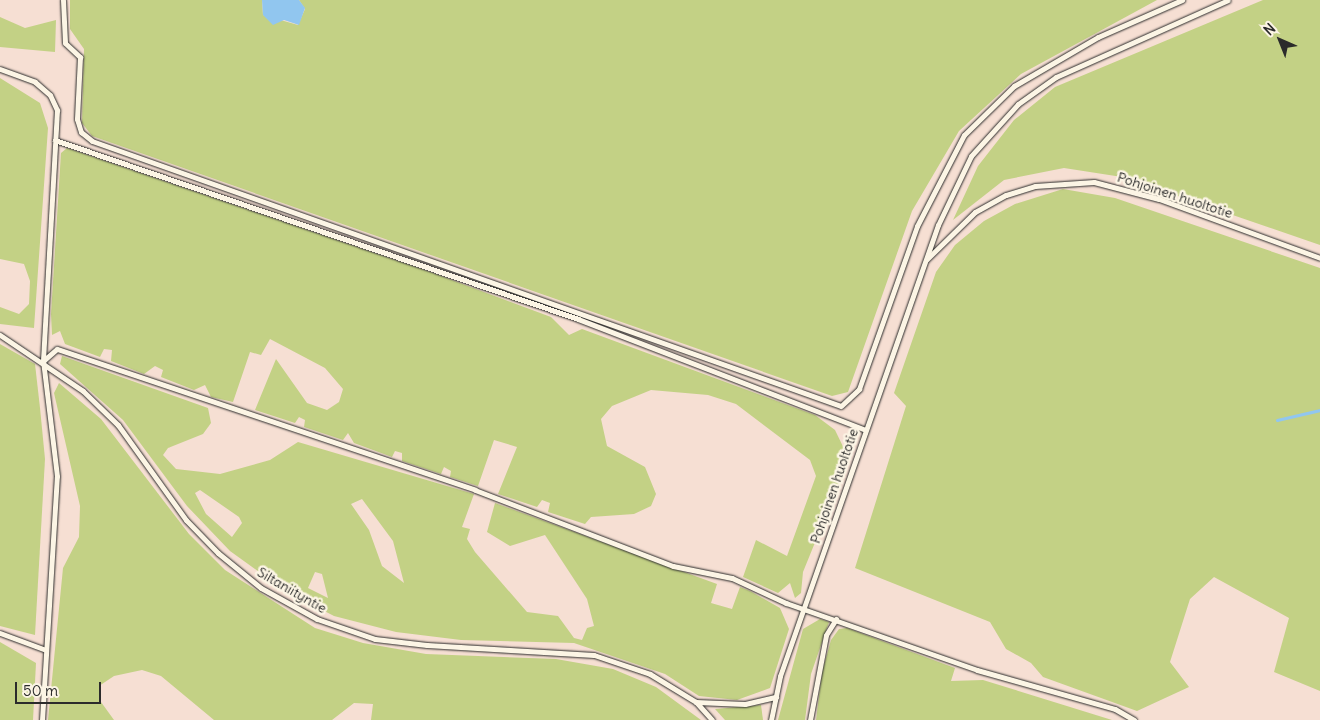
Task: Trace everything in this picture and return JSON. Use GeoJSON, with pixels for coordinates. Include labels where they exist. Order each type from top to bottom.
{"type":"FeatureCollection","features":[{"type":"Feature","properties":{"kind":"lane"},"geometry":{"type":"LineString","coordinates":[[63,0],[65,43],[80,56],[77,119],[81,132],[92,141],[842,406],[859,390],[917,226],[964,135],[1014,86],[1089,42],[1182,0]]}},
{"type":"Feature","properties":{"kind":"lane","name":"Pohjoinen huoltotie"},"geometry":{"type":"LineString","coordinates":[[771,720],[776,697],[803,608],[925,261],[961,173],[982,142],[1018,104],[1080,64],[1228,0]]}},
{"type":"Feature","properties":{"kind":"lane"},"geometry":{"type":"LineString","coordinates":[[0,68],[35,82],[50,95],[57,110],[43,361],[57,476],[42,720]]}},
{"type":"Feature","properties":{"kind":"lane"},"geometry":{"type":"LineString","coordinates":[[55,140],[578,319],[866,430]]}},
{"type":"Feature","properties":{"kind":"lane","name":"Pohjoinen huoltotie"},"geometry":{"type":"LineString","coordinates":[[925,261],[975,212],[1006,195],[1036,186],[1094,182],[1159,198],[1320,258]]}},
{"type":"Feature","properties":{"kind":"lane","name":"Siltaniityntie"},"geometry":{"type":"LineString","coordinates":[[0,335],[43,361],[83,391],[118,425],[186,520],[218,553],[261,588],[317,619],[374,638],[418,644],[594,655],[650,674],[696,702],[712,720]]}},
{"type":"Feature","properties":{"kind":"lane"},"geometry":{"type":"LineString","coordinates":[[43,361],[57,349],[475,490],[673,566],[732,578],[803,608],[977,670],[1115,709],[1134,720]]}},
{"type":"Feature","properties":{"kind":"lane"},"geometry":{"type":"LineString","coordinates":[[810,720],[826,635],[836,619]]}},
{"type":"Feature","properties":{"kind":"lane"},"geometry":{"type":"LineString","coordinates":[[0,633],[46,650]]}},
{"type":"Feature","properties":{"kind":"lane"},"geometry":{"type":"LineString","coordinates":[[696,702],[745,704],[776,697]]}},
{"type":"Feature","properties":{"kind":"green space"},"geometry":{"type":"Polygon","coordinates":[[[70,0],[262,0],[263,15],[298,25],[305,9],[299,0],[1157,0],[1021,74],[959,131],[912,211],[848,392],[832,396],[92,136],[82,123],[84,49],[70,29],[70,0]]]}},
{"type":"Feature","properties":{"kind":"green space"},"geometry":{"type":"Polygon","coordinates":[[[1263,0],[1320,0],[1320,245],[1122,177],[1064,168],[1004,180],[953,220],[978,166],[1014,120],[1055,87],[1263,0]]]}},
{"type":"Feature","properties":{"kind":"green space"},"geometry":{"type":"Polygon","coordinates":[[[0,17],[25,28],[56,20],[55,52],[0,47],[0,17]]]}},
{"type":"Feature","properties":{"kind":"green space"},"geometry":{"type":"Polygon","coordinates":[[[0,78],[40,103],[48,128],[34,328],[0,324],[0,307],[19,314],[29,304],[30,281],[24,264],[0,259],[0,78]]]}},
{"type":"Feature","properties":{"kind":"green space"},"geometry":{"type":"Polygon","coordinates":[[[67,148],[433,273],[551,317],[569,335],[582,329],[815,415],[835,430],[849,459],[803,572],[801,593],[795,598],[790,583],[778,593],[743,577],[756,540],[787,556],[816,476],[810,460],[736,404],[708,395],[651,390],[612,406],[601,419],[607,446],[645,467],[656,494],[651,506],[634,514],[591,517],[585,524],[548,512],[550,503],[542,500],[537,507],[498,494],[517,447],[494,440],[478,486],[450,477],[451,471],[444,467],[441,474],[402,461],[402,453],[395,451],[392,457],[354,443],[348,433],[343,440],[304,427],[305,420],[299,417],[295,423],[255,410],[276,359],[307,403],[327,410],[339,402],[343,389],[325,368],[270,339],[261,355],[250,352],[233,402],[211,397],[205,385],[194,390],[161,377],[163,370],[155,366],[144,374],[111,361],[112,350],[104,349],[100,357],[65,344],[60,331],[52,335],[51,314],[61,153],[67,148]]]}},
{"type":"Feature","properties":{"kind":"green space"},"geometry":{"type":"Polygon","coordinates":[[[1063,189],[1115,198],[1320,268],[1320,691],[1274,672],[1289,618],[1214,577],[1190,599],[1170,662],[1189,687],[1137,711],[1043,677],[1031,663],[1006,649],[990,622],[855,568],[906,406],[894,393],[936,272],[955,245],[984,221],[1015,204],[1063,189]]]}},
{"type":"Feature","properties":{"kind":"green space"},"geometry":{"type":"Polygon","coordinates":[[[0,344],[35,364],[45,459],[35,635],[0,626],[0,344]]]}},
{"type":"Feature","properties":{"kind":"green space"},"geometry":{"type":"Polygon","coordinates":[[[62,356],[208,408],[211,423],[203,434],[168,448],[163,455],[176,469],[220,474],[270,460],[298,442],[474,494],[462,527],[470,529],[467,539],[475,552],[527,612],[558,616],[574,638],[582,640],[587,628],[594,626],[587,599],[545,535],[510,546],[487,532],[495,503],[717,584],[711,603],[732,609],[740,587],[750,591],[780,608],[789,629],[770,688],[737,700],[699,696],[665,674],[574,643],[461,640],[396,632],[334,616],[284,590],[230,551],[187,506],[123,420],[60,364],[62,356]],[[200,490],[195,493],[206,514],[232,537],[242,523],[239,517],[200,490]],[[362,499],[351,504],[369,530],[382,566],[404,583],[393,541],[362,499]],[[315,572],[308,588],[328,598],[322,574],[315,572]]]}},
{"type":"Feature","properties":{"kind":"green space"},"geometry":{"type":"Polygon","coordinates":[[[59,383],[101,419],[189,534],[225,570],[315,628],[363,643],[426,654],[556,659],[613,669],[656,687],[701,720],[371,720],[373,704],[354,703],[332,720],[214,720],[161,676],[142,670],[114,676],[99,686],[101,702],[114,720],[48,720],[63,568],[79,537],[80,506],[54,393],[59,383]]]}},
{"type":"Feature","properties":{"kind":"green space"},"geometry":{"type":"Polygon","coordinates":[[[820,619],[829,622],[811,674],[805,720],[778,720],[803,629],[820,619]]]}},
{"type":"Feature","properties":{"kind":"green space"},"geometry":{"type":"Polygon","coordinates":[[[847,628],[955,668],[951,681],[983,680],[1112,720],[816,720],[822,672],[831,640],[839,629],[847,628]]]}},
{"type":"Feature","properties":{"kind":"green space"},"geometry":{"type":"Polygon","coordinates":[[[0,642],[36,663],[33,720],[0,720],[0,642]]]}},
{"type":"Feature","properties":{"kind":"green space"},"geometry":{"type":"Polygon","coordinates":[[[761,705],[763,720],[725,720],[715,709],[761,705]]]}},
{"type":"Feature","properties":{"kind":"water"},"geometry":{"type":"Polygon","coordinates":[[[262,0],[299,0],[305,8],[299,25],[284,20],[273,25],[263,15],[262,0]]]}},
{"type":"Feature","properties":{"kind":"waterway"},"geometry":{"type":"LineString","coordinates":[[1277,420],[1320,410]]}}]}
